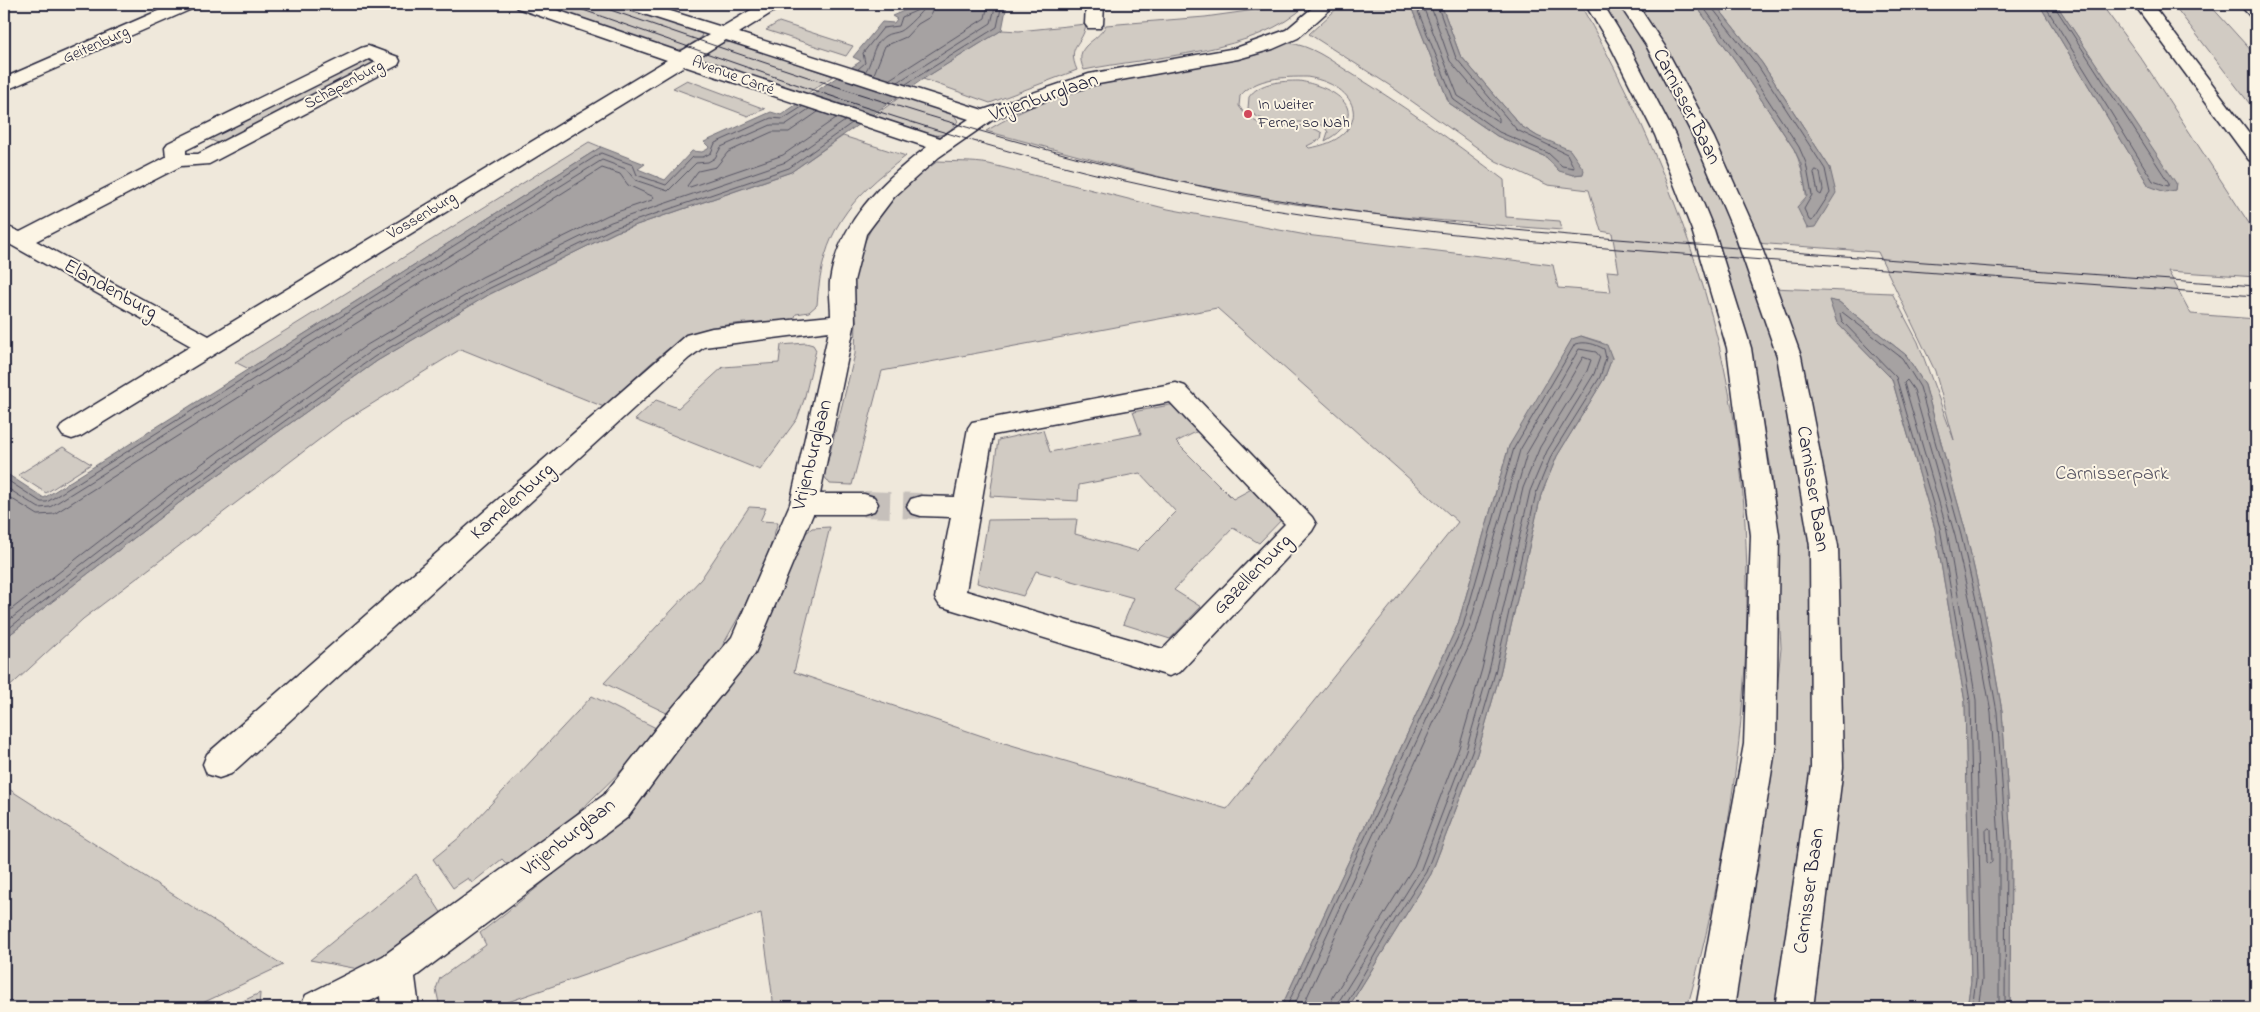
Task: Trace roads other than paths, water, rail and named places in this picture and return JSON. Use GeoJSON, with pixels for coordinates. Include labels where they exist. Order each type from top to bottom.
{"type":"FeatureCollection","features":[{"type":"Feature","properties":{"kind":"main road","name":"Geitenburg"},"geometry":{"type":"LineString","coordinates":[[4,85],[188,4]]}},
{"type":"Feature","properties":{"kind":"main road","name":"Avenue Carré"},"geometry":{"type":"LineString","coordinates":[[523,4],[794,98],[943,146]]}},
{"type":"Feature","properties":{"kind":"main road","name":"Avenue Carré"},"geometry":{"type":"LineString","coordinates":[[631,4],[984,117]]}},
{"type":"Feature","properties":{"kind":"main road","name":"Vossenburg"},"geometry":{"type":"LineString","coordinates":[[72,430],[773,4]]}},
{"type":"Feature","properties":{"kind":"main road"},"geometry":{"type":"LineString","coordinates":[[1094,24],[1095,4]]}},
{"type":"Feature","properties":{"kind":"main road","name":"Vrijenburglaan"},"geometry":{"type":"LineString","coordinates":[[319,1008],[396,969],[616,806],[675,728],[744,644],[804,504],[844,322],[842,281],[855,234],[886,192],[943,146],[984,117],[1051,91],[1089,80],[1238,53],[1266,45],[1292,34],[1327,4]]}},
{"type":"Feature","properties":{"kind":"main road","name":"Carnisser Baan"},"geometry":{"type":"LineString","coordinates":[[1594,4],[1619,45],[1665,135],[1703,230],[1739,348],[1765,535],[1760,744],[1714,1008]]}},
{"type":"Feature","properties":{"kind":"main road","name":"Carnisser Baan"},"geometry":{"type":"LineString","coordinates":[[1628,4],[1654,45],[1704,138],[1746,232],[1789,356],[1824,546],[1827,767],[1794,1008]]}},
{"type":"Feature","properties":{"kind":"main road"},"geometry":{"type":"LineString","coordinates":[[2142,4],[2256,156]]}},
{"type":"Feature","properties":{"kind":"main road"},"geometry":{"type":"LineString","coordinates":[[2248,4],[2256,12]]}},
{"type":"Feature","properties":{"kind":"main road","name":"Schapenburg"},"geometry":{"type":"LineString","coordinates":[[10,236],[177,160],[202,160],[391,61],[368,52],[176,148],[177,160]]}},
{"type":"Feature","properties":{"kind":"main road","name":"Elandenburg"},"geometry":{"type":"LineString","coordinates":[[10,236],[209,346]]}},
{"type":"Feature","properties":{"kind":"main road","name":"Kamelenburg"},"geometry":{"type":"LineString","coordinates":[[219,764],[688,347],[712,336],[844,322]]}},
{"type":"Feature","properties":{"kind":"main road","name":"Gazellenburg"},"geometry":{"type":"LineString","coordinates":[[1176,392],[1302,524],[1169,663],[950,598],[967,507],[981,428],[1176,392]]}},
{"type":"Feature","properties":{"kind":"main road"},"geometry":{"type":"LineString","coordinates":[[804,504],[864,504]]}},
{"type":"Feature","properties":{"kind":"main road"},"geometry":{"type":"LineString","coordinates":[[921,506],[967,507]]}},
{"type":"Feature","properties":{"kind":"main road"},"geometry":{"type":"LineString","coordinates":[[396,969],[400,1008]]}},
{"type":"Feature","properties":{"kind":"water"},"geometry":{"type":"Polygon","coordinates":[[[920,4],[1007,4],[1002,30],[923,79],[791,172],[616,232],[490,294],[377,361],[179,503],[4,639],[4,472],[44,498],[601,147],[645,164],[638,169],[665,180],[692,151],[702,152],[708,149],[709,147],[704,142],[771,112],[781,115],[861,61],[853,57],[882,22],[894,23],[897,19],[892,16],[920,4]]]}},
{"type":"Feature","properties":{"kind":"water"},"geometry":{"type":"Polygon","coordinates":[[[1410,4],[1441,4],[1460,55],[1521,126],[1537,136],[1570,150],[1584,170],[1583,174],[1573,175],[1559,171],[1546,157],[1497,136],[1449,103],[1410,4]]]}},
{"type":"Feature","properties":{"kind":"water"},"geometry":{"type":"Polygon","coordinates":[[[1695,4],[1715,4],[1762,63],[1830,168],[1836,193],[1815,227],[1807,228],[1797,207],[1807,196],[1801,164],[1794,149],[1695,4]]]}},
{"type":"Feature","properties":{"kind":"water"},"geometry":{"type":"Polygon","coordinates":[[[2039,4],[2056,4],[2176,183],[2175,190],[2165,192],[2149,186],[2039,4]]]}},
{"type":"Feature","properties":{"kind":"water"},"geometry":{"type":"Polygon","coordinates":[[[1829,300],[1839,302],[1906,355],[1925,385],[1966,533],[1985,616],[2002,711],[2011,840],[2010,1008],[1967,1008],[1971,981],[1965,702],[1935,529],[1892,379],[1837,323],[1829,300]]]}},
{"type":"Feature","properties":{"kind":"water"},"geometry":{"type":"Polygon","coordinates":[[[1581,336],[1607,345],[1612,358],[1604,379],[1557,456],[1541,495],[1500,674],[1477,754],[1431,874],[1348,1008],[1281,1008],[1458,624],[1509,446],[1572,339],[1581,336]]]}},
{"type":"Feature","properties":{"kind":"tunnel"},"geometry":{"type":"LineString","coordinates":[[864,504],[921,506]]}},
{"type":"Feature","properties":{"kind":"tram line"},"geometry":{"type":"LineString","coordinates":[[566,4],[861,106],[1010,152],[1161,189],[1232,203],[1376,225],[1520,241],[2256,296]]}},
{"type":"Feature","properties":{"kind":"tram line"},"geometry":{"type":"LineString","coordinates":[[593,4],[817,80],[967,127],[1119,168],[1263,198],[1398,217],[1534,232],[2256,286]]}},
{"type":"Feature","properties":{"kind":"place","name":"In Weiter Ferne, so Nah"},"geometry":{"type":"Point","coordinates":[1248,114]}},
{"type":"Feature","properties":{"kind":"park label","name":"Carnisserpark"},"geometry":{"type":"Point","coordinates":[2112,474]}}]}
